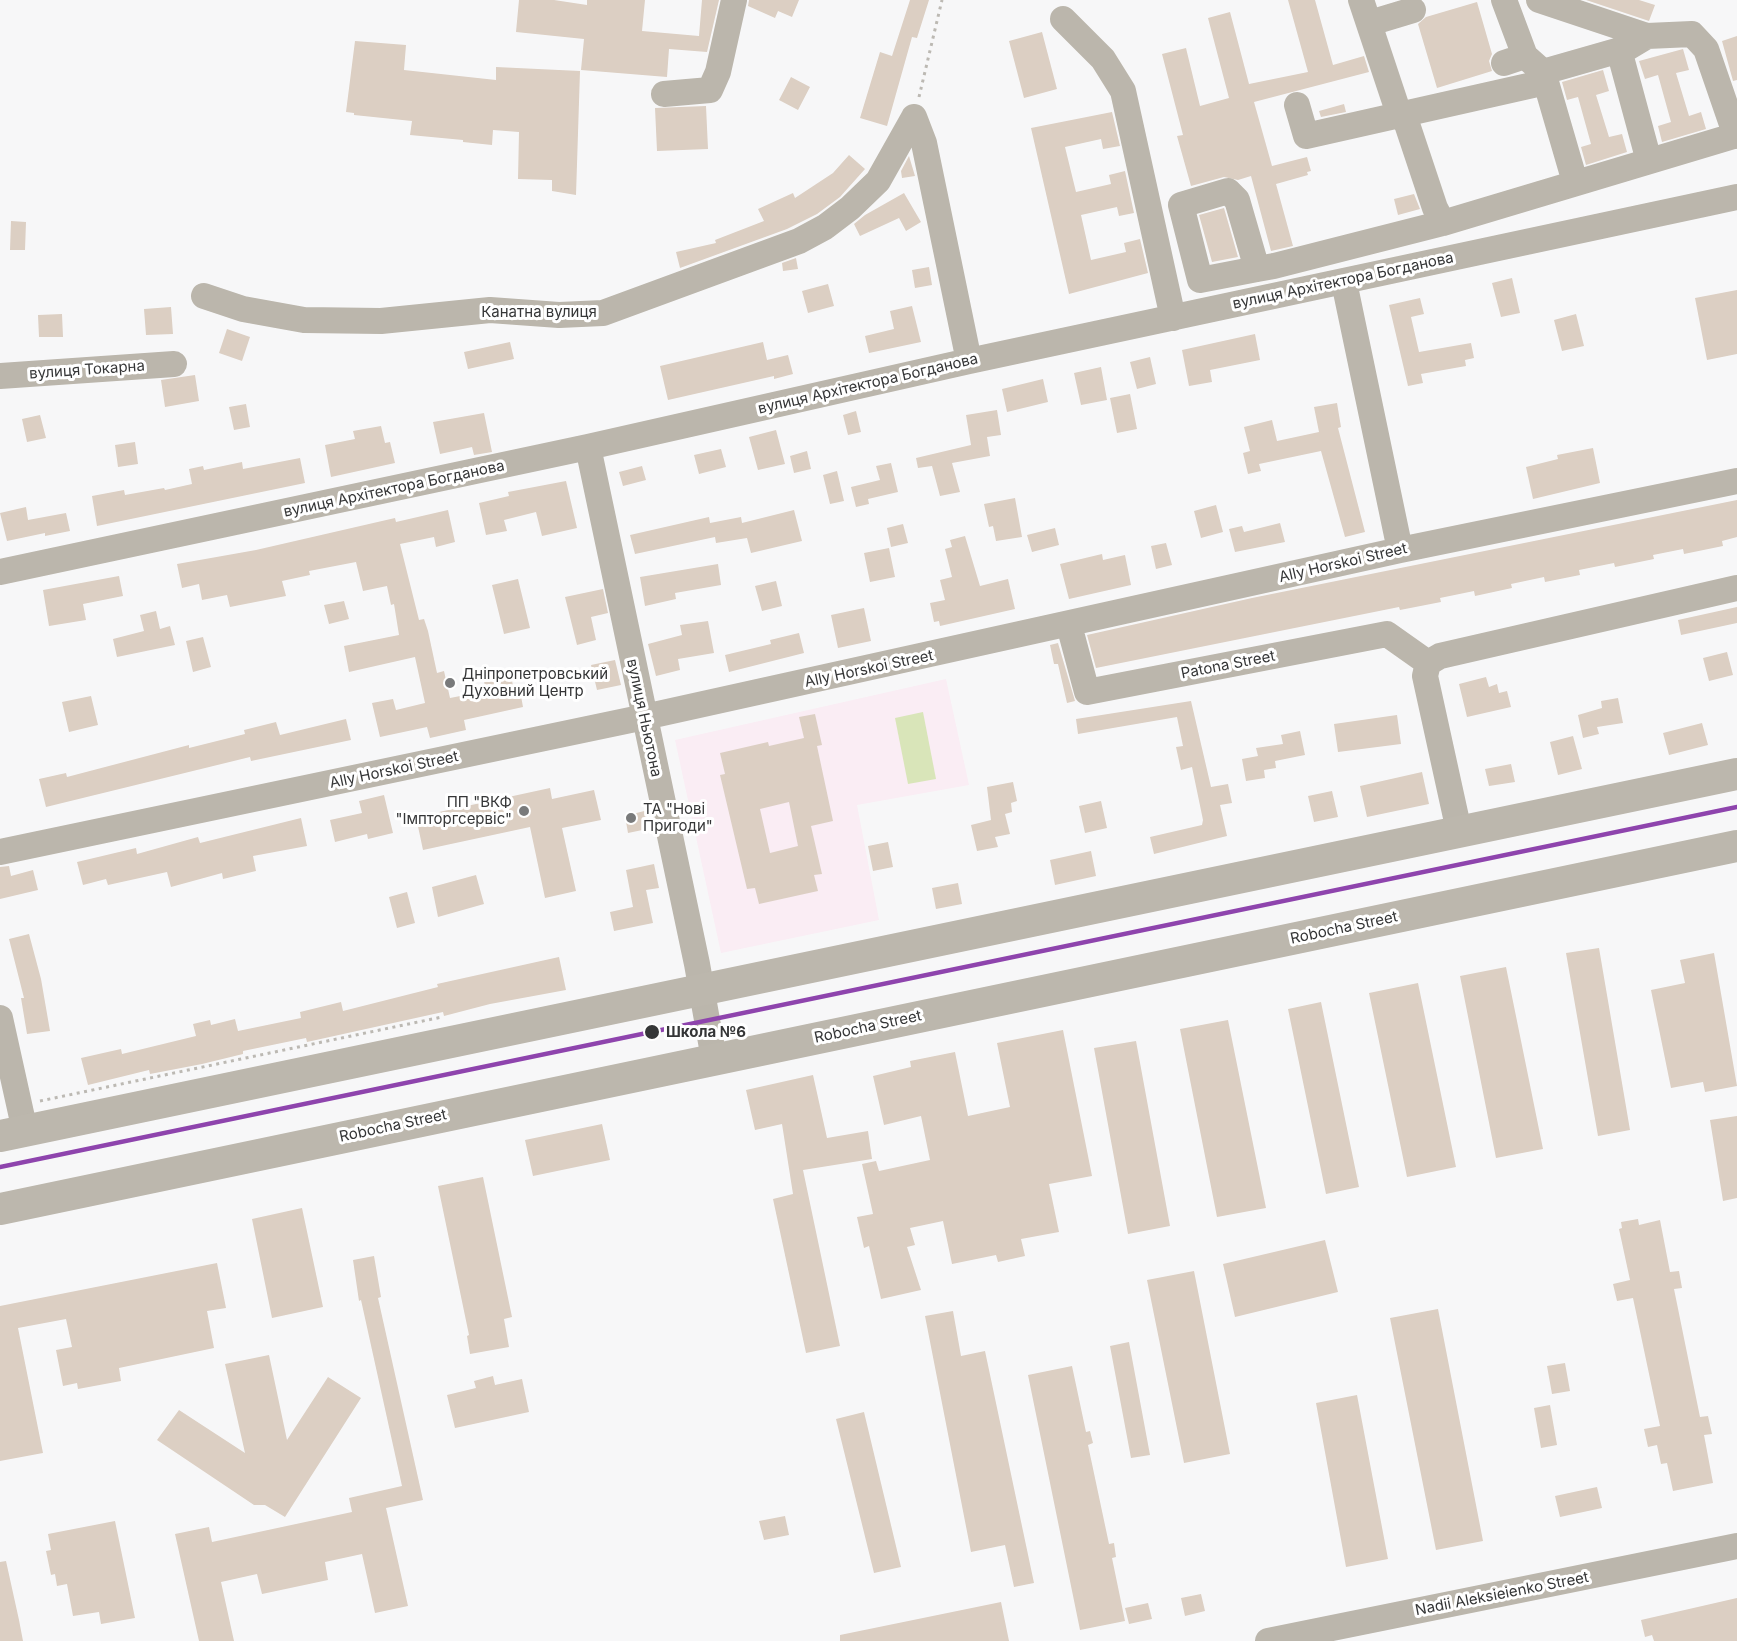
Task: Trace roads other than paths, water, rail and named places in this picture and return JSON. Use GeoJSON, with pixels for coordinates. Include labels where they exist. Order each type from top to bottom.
{"type":"FeatureCollection","features":[{"type":"Feature","properties":{"kind":"main road"},"geometry":{"type":"LineString","coordinates":[[12,1134],[1737,774]]}},
{"type":"Feature","properties":{"kind":"main road","name":"Robocha Street"},"geometry":{"type":"LineString","coordinates":[[0,1209],[1737,846]]}},
{"type":"Feature","properties":{"kind":"street"},"geometry":{"type":"LineString","coordinates":[[664,94],[710,90],[718,72],[734,0]]}},
{"type":"Feature","properties":{"kind":"street"},"geometry":{"type":"LineString","coordinates":[[1503,0],[1575,182]]}},
{"type":"Feature","properties":{"kind":"street"},"geometry":{"type":"LineString","coordinates":[[1257,269],[1443,223],[1736,136],[1706,49],[1692,34],[1647,36],[1539,0]]}},
{"type":"Feature","properties":{"kind":"street"},"geometry":{"type":"LineString","coordinates":[[1413,10],[1366,12],[1399,114],[1407,124],[1435,208],[1443,223]]}},
{"type":"Feature","properties":{"kind":"street"},"geometry":{"type":"LineString","coordinates":[[1063,19],[1103,59],[1123,91],[1173,318]]}},
{"type":"Feature","properties":{"kind":"street"},"geometry":{"type":"LineString","coordinates":[[1297,105],[1306,136],[1399,114],[1529,68],[1619,50],[1647,36]]}},
{"type":"Feature","properties":{"kind":"street"},"geometry":{"type":"LineString","coordinates":[[1619,50],[1649,160]]}},
{"type":"Feature","properties":{"kind":"street","name":"Канатна вулиця"},"geometry":{"type":"LineString","coordinates":[[204,296],[243,309],[304,321],[381,321],[490,310],[559,315],[603,313],[799,241],[825,226],[850,208],[878,182],[914,117],[924,144],[969,361]]}},
{"type":"Feature","properties":{"kind":"street","name":"вулиця Архітектора Богданова"},"geometry":{"type":"LineString","coordinates":[[0,572],[588,447],[969,361],[1737,196]]}},
{"type":"Feature","properties":{"kind":"street"},"geometry":{"type":"LineString","coordinates":[[1344,282],[1400,550]]}},
{"type":"Feature","properties":{"kind":"street","name":"вулиця Токарна"},"geometry":{"type":"LineString","coordinates":[[0,376],[174,364]]}},
{"type":"Feature","properties":{"kind":"street","name":"вулиця Ньютона"},"geometry":{"type":"LineString","coordinates":[[588,447],[702,990],[714,1059]]}},
{"type":"Feature","properties":{"kind":"street","name":"Ally Horskoi Street"},"geometry":{"type":"LineString","coordinates":[[0,852],[644,717],[1069,625],[1400,550],[1737,481]]}},
{"type":"Feature","properties":{"kind":"street"},"geometry":{"type":"LineString","coordinates":[[1459,831],[1425,676],[1428,663],[1440,656],[1737,588]]}},
{"type":"Feature","properties":{"kind":"street","name":"Patona Street"},"geometry":{"type":"LineString","coordinates":[[1069,625],[1087,692],[1387,634],[1428,663]]}},
{"type":"Feature","properties":{"kind":"street"},"geometry":{"type":"LineString","coordinates":[[0,1018],[12,1134]]}},
{"type":"Feature","properties":{"kind":"street","name":"Nadii Aleksieienko Street"},"geometry":{"type":"LineString","coordinates":[[1268,1641],[1737,1546]]}},
{"type":"Feature","properties":{"kind":"place","name":"Дніпропетровський Духовний Центр"},"geometry":{"type":"Point","coordinates":[450,683]}},
{"type":"Feature","properties":{"kind":"place","name":"ПП \"ВКФ \"Імпторгсервіс\""},"geometry":{"type":"Point","coordinates":[524,811]}},
{"type":"Feature","properties":{"kind":"place","name":"ТА \"Нові Пригоди\""},"geometry":{"type":"Point","coordinates":[631,818]}},
{"type":"Feature","properties":{"kind":"place","name":"Школа №6"},"geometry":{"type":"Point","coordinates":[652,1032]}}]}
